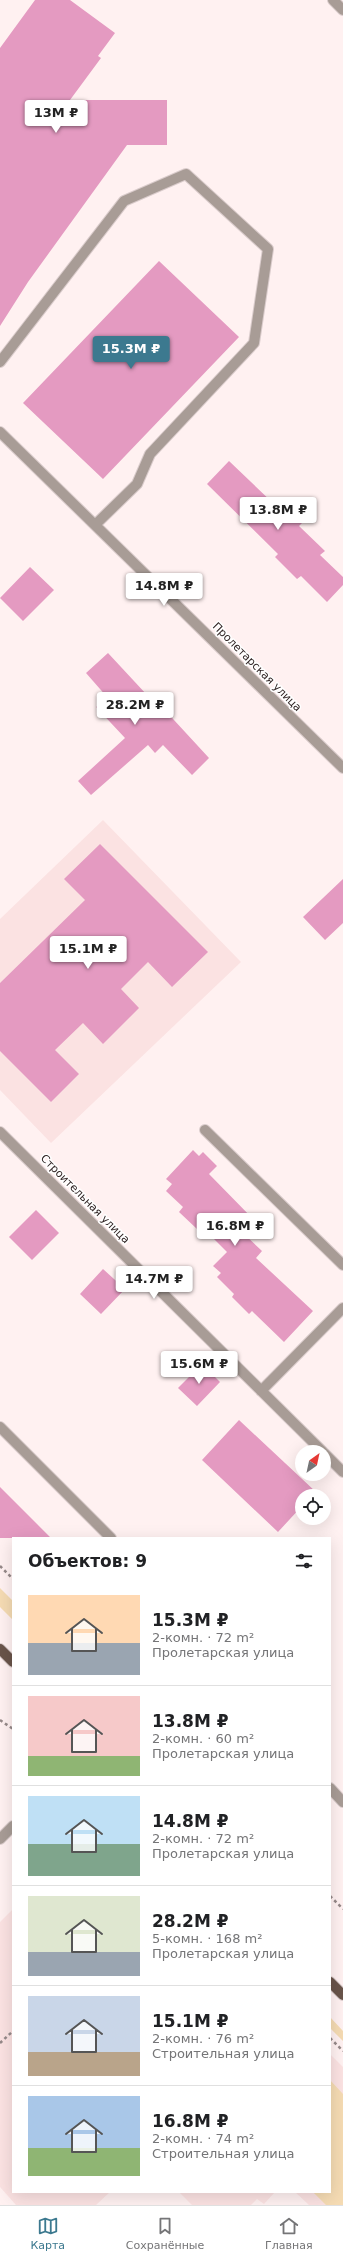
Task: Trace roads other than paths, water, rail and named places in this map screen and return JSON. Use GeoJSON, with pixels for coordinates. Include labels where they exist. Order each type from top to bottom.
{"type":"FeatureCollection","features":[{"type":"Feature","properties":{"kind":"main road"},"geometry":{"type":"LineString","coordinates":[[0,1649],[12,1661]]}},
{"type":"Feature","properties":{"kind":"main road"},"geometry":{"type":"LineString","coordinates":[[331,1983],[343,1995]]}},
{"type":"Feature","properties":{"kind":"street"},"geometry":{"type":"LineString","coordinates":[[333,0],[343,10]]}},
{"type":"Feature","properties":{"kind":"street"},"geometry":{"type":"LineString","coordinates":[[0,362],[124,202],[186,174],[268,250],[254,343],[150,454],[137,484],[96,524]]}},
{"type":"Feature","properties":{"kind":"street","name":"Пролетарская улица"},"geometry":{"type":"LineString","coordinates":[[0,432],[96,524],[343,768]]}},
{"type":"Feature","properties":{"kind":"street"},"geometry":{"type":"LineString","coordinates":[[205,1130],[343,1265]]}},
{"type":"Feature","properties":{"kind":"street","name":"Строительная улица"},"geometry":{"type":"LineString","coordinates":[[0,1132],[317,1445]]}},
{"type":"Feature","properties":{"kind":"street"},"geometry":{"type":"LineString","coordinates":[[261,1391],[343,1308]]}},
{"type":"Feature","properties":{"kind":"street"},"geometry":{"type":"LineString","coordinates":[[0,1427],[110,1537]]}},
{"type":"Feature","properties":{"kind":"street","name":"Строительная улица"},"geometry":{"type":"LineString","coordinates":[[331,1459],[343,1472]]}},
{"type":"Feature","properties":{"kind":"street"},"geometry":{"type":"LineString","coordinates":[[331,1789],[343,1802]]}},
{"type":"Feature","properties":{"kind":"street"},"geometry":{"type":"LineString","coordinates":[[0,1839],[12,1827]]}}]}
